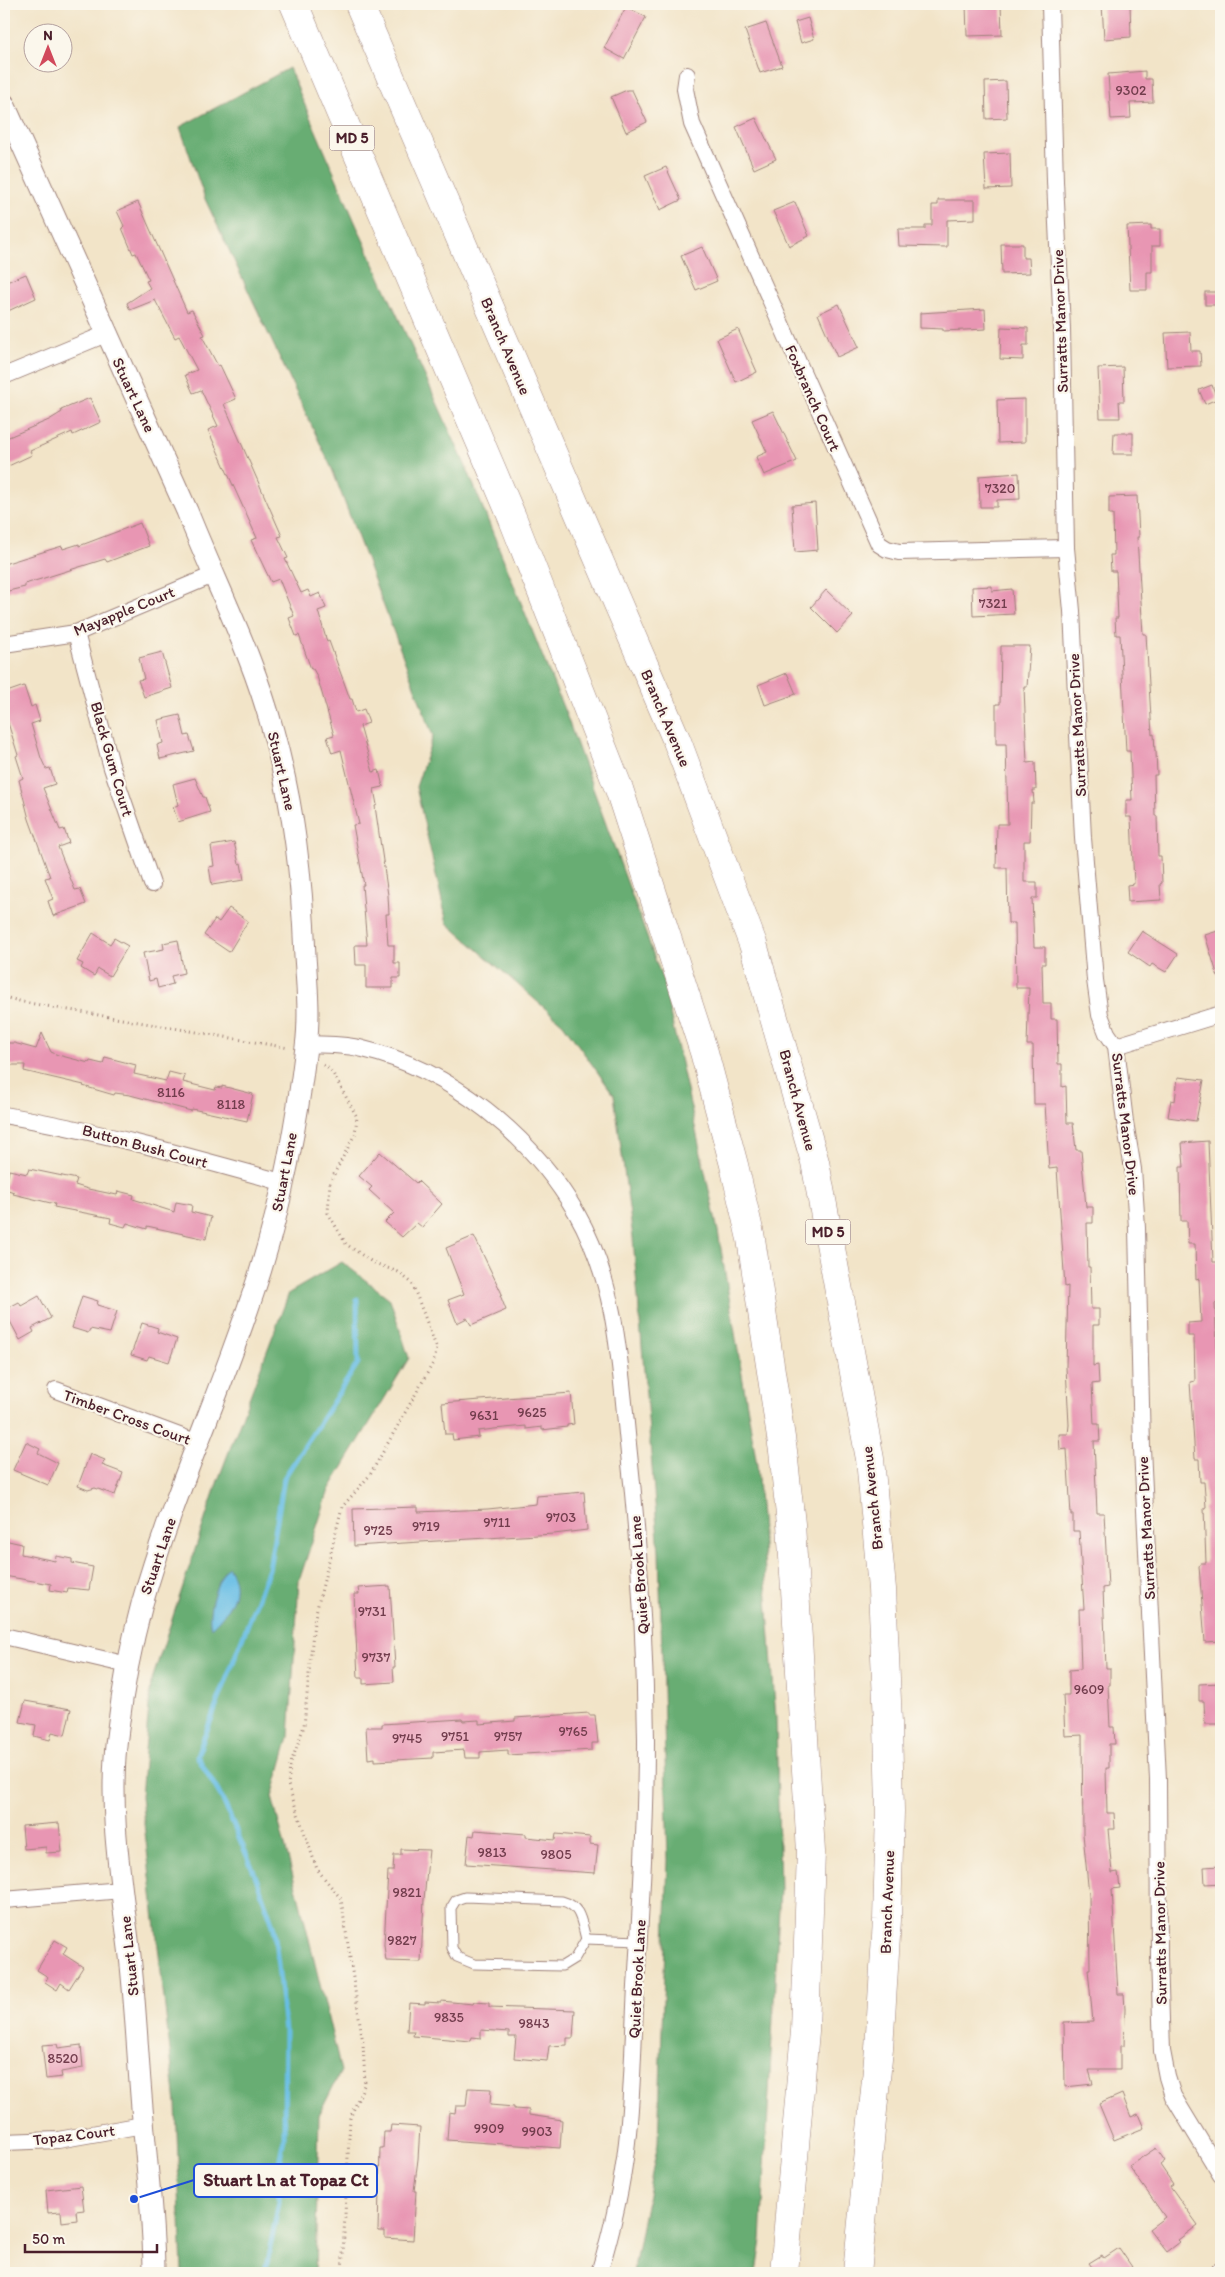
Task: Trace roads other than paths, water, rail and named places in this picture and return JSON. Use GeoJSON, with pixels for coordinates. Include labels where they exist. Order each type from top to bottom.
{"type":"FeatureCollection","features":[{"type":"Feature","properties":{"kind":"highway","name":"MD 5"},"geometry":{"type":"LineString","coordinates":[[294,4],[508,508],[619,789],[704,1052],[734,1165],[751,1239],[783,1451],[791,1524],[811,1852],[805,2031],[784,2273]]}},
{"type":"Feature","properties":{"kind":"highway","name":"Branch Avenue"},"geometry":{"type":"LineString","coordinates":[[358,4],[677,741],[753,944],[814,1162],[870,1459],[882,1589],[888,1723],[890,1811],[887,1920],[879,2049],[857,2273]]}},
{"type":"Feature","properties":{"kind":"street","name":"Surratts Manor Drive"},"geometry":{"type":"LineString","coordinates":[[1050,4],[1055,181],[1062,328],[1066,548],[1072,612],[1083,838],[1095,980],[1100,1015],[1107,1033],[1116,1046],[1133,1169],[1138,1228],[1142,1439],[1158,1779],[1162,2051],[1167,2077],[1174,2096],[1221,2175]]}},
{"type":"Feature","properties":{"kind":"street","name":"Foxbranch Court"},"geometry":{"type":"LineString","coordinates":[[687,75],[685,89],[692,124],[879,544],[886,549],[899,552],[1066,548]]}},
{"type":"Feature","properties":{"kind":"street","name":"Stuart Lane"},"geometry":{"type":"LineString","coordinates":[[4,104],[187,511],[238,631],[273,729],[297,838],[302,891],[306,1049],[284,1183],[260,1272],[142,1603],[128,1665],[117,1735],[114,1782],[143,2125],[152,2204],[154,2273]]}},
{"type":"Feature","properties":{"kind":"street"},"geometry":{"type":"LineString","coordinates":[[4,376],[106,334]]}},
{"type":"Feature","properties":{"kind":"street","name":"Mayapple Court"},"geometry":{"type":"LineString","coordinates":[[4,644],[76,633],[213,576]]}},
{"type":"Feature","properties":{"kind":"street","name":"Black Gum Court"},"geometry":{"type":"LineString","coordinates":[[76,633],[112,768],[152,884]]}},
{"type":"Feature","properties":{"kind":"street"},"geometry":{"type":"LineString","coordinates":[[1116,1046],[1221,1014]]}},
{"type":"Feature","properties":{"kind":"street","name":"Quiet Brook Lane"},"geometry":{"type":"LineString","coordinates":[[306,1049],[360,1048],[400,1060],[431,1075],[486,1108],[518,1138],[549,1173],[576,1212],[595,1252],[610,1296],[633,1490],[643,1617],[646,1740],[639,1941],[627,2142],[612,2232],[598,2273]]}},
{"type":"Feature","properties":{"kind":"street","name":"Button Bush Court"},"geometry":{"type":"LineString","coordinates":[[4,1115],[69,1126],[284,1183]]}},
{"type":"Feature","properties":{"kind":"street","name":"Timber Cross Court"},"geometry":{"type":"LineString","coordinates":[[56,1390],[198,1443]]}},
{"type":"Feature","properties":{"kind":"street"},"geometry":{"type":"LineString","coordinates":[[4,1636],[128,1665]]}},
{"type":"Feature","properties":{"kind":"street"},"geometry":{"type":"LineString","coordinates":[[4,1900],[122,1890]]}},
{"type":"Feature","properties":{"kind":"street","name":"Topaz Court"},"geometry":{"type":"LineString","coordinates":[[4,2142],[58,2140],[143,2125]]}},
{"type":"Feature","properties":{"kind":"street"},"geometry":{"type":"LineString","coordinates":[[1217,2273],[1221,2270]]}},
{"type":"Feature","properties":{"kind":"lane"},"geometry":{"type":"LineString","coordinates":[[465,1897],[562,1901],[572,1904],[577,1911],[586,1939],[575,1958],[562,1966],[474,1964],[457,1957],[452,1948],[451,1908],[456,1900],[465,1897]]}},
{"type":"Feature","properties":{"kind":"lane"},"geometry":{"type":"LineString","coordinates":[[586,1939],[639,1941]]}},
{"type":"Feature","properties":{"kind":"water"},"geometry":{"type":"Polygon","coordinates":[[[228,1567],[235,1584],[233,1600],[224,1615],[211,1628],[210,1613],[216,1587],[228,1567]]]}},
{"type":"Feature","properties":{"kind":"waterway"},"geometry":{"type":"LineString","coordinates":[[265,2273],[279,2202],[279,2163],[284,2138],[285,2031],[274,1928],[254,1872],[222,1798],[197,1756],[269,1569],[284,1478],[358,1363],[357,1299]]}},
{"type":"Feature","properties":{"kind":"place","name":"Stuart Ln at Topaz Ct"},"geometry":{"type":"Point","coordinates":[134,2199]}}]}
